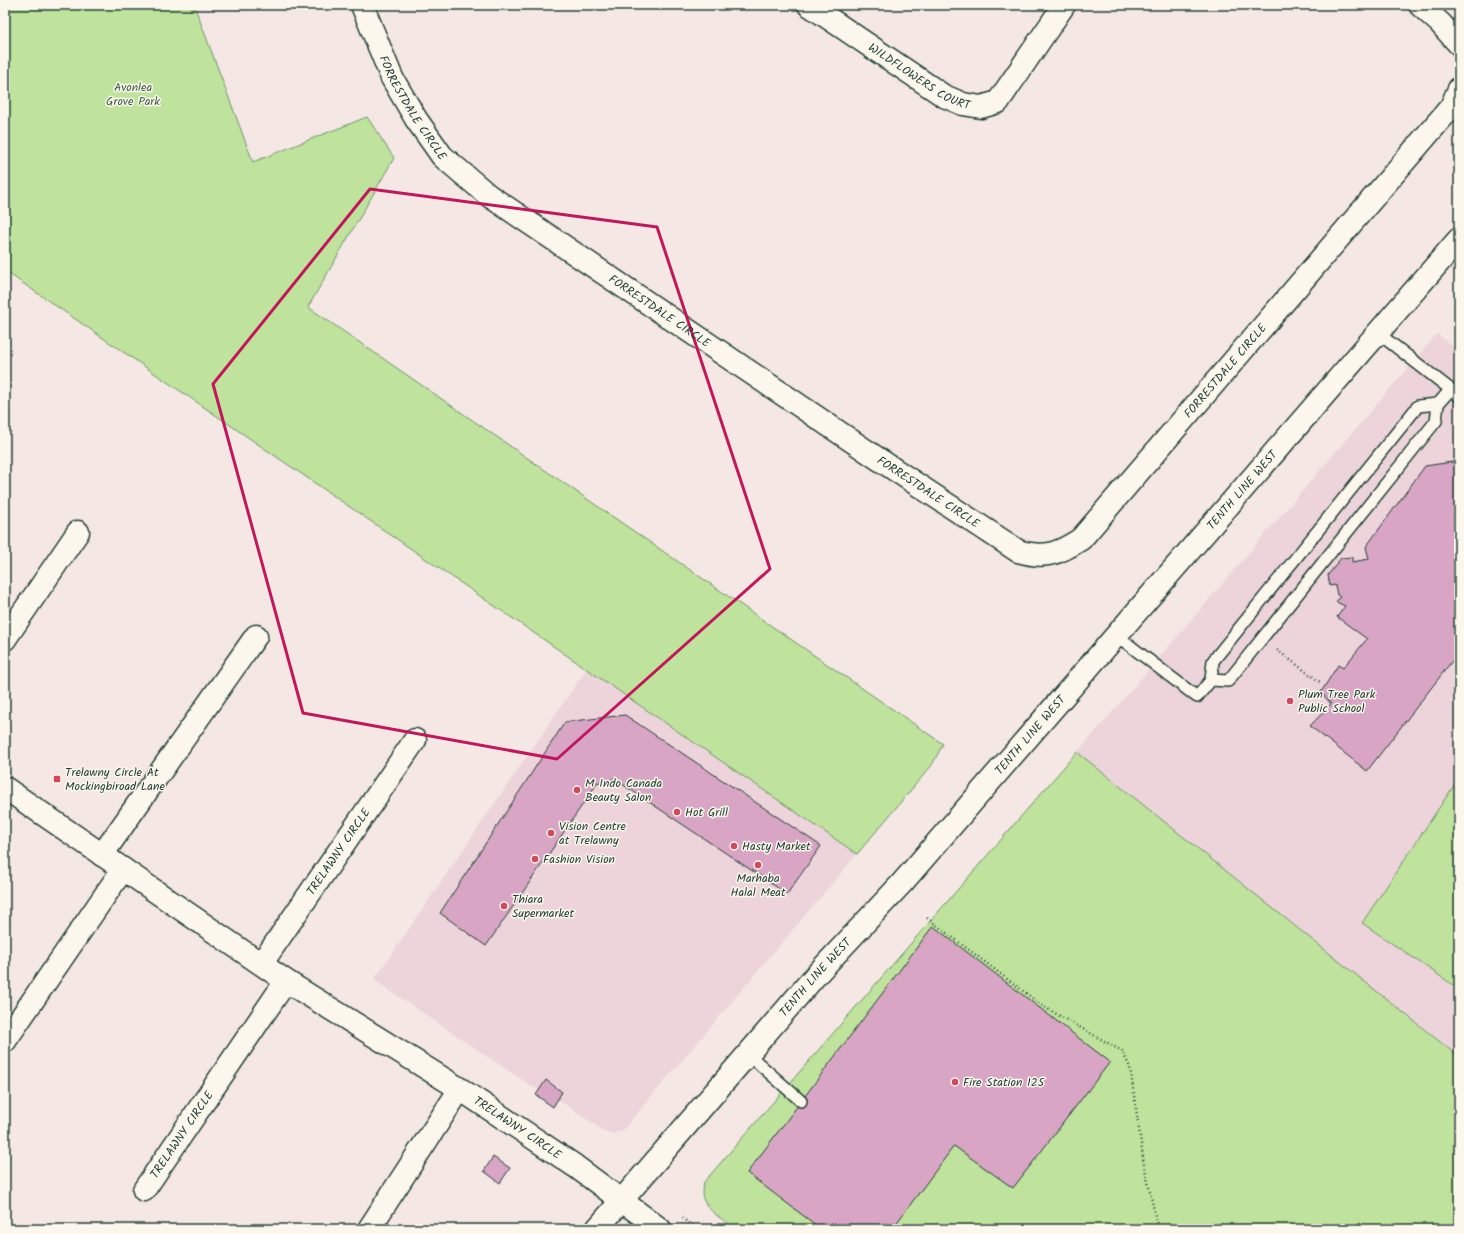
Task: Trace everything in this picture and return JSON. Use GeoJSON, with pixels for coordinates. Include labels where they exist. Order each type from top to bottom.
{"type":"FeatureCollection","features":[{"type":"Feature","properties":{"kind":"street","name":"FORRESTDALE CIRCLE"},"geometry":{"type":"LineString","coordinates":[[362,5],[392,78],[416,120],[442,156],[488,195],[883,463],[1018,551],[1033,555],[1048,555],[1064,550],[1081,539],[1451,106],[1459,89]]}},
{"type":"Feature","properties":{"kind":"street","name":"WILDFLOWERS COURT"},"geometry":{"type":"LineString","coordinates":[[809,5],[944,96],[963,104],[981,107],[998,102],[1064,5]]}},
{"type":"Feature","properties":{"kind":"street"},"geometry":{"type":"LineString","coordinates":[[1420,5],[1440,22],[1459,42],[1459,44]]}},
{"type":"Feature","properties":{"kind":"street","name":"TENTH LINE WEST"},"geometry":{"type":"LineString","coordinates":[[597,1229],[816,975],[902,883],[1459,239]]}},
{"type":"Feature","properties":{"kind":"street"},"geometry":{"type":"LineString","coordinates":[[5,639],[78,532]]}},
{"type":"Feature","properties":{"kind":"street"},"geometry":{"type":"LineString","coordinates":[[102,855],[256,636]]}},
{"type":"Feature","properties":{"kind":"street","name":"TRELAWNY CIRCLE"},"geometry":{"type":"LineString","coordinates":[[262,963],[415,740]]}},
{"type":"Feature","properties":{"kind":"street","name":"TRELAWNY CIRCLE"},"geometry":{"type":"LineString","coordinates":[[5,788],[286,980],[460,1089],[575,1166],[660,1229]]}},
{"type":"Feature","properties":{"kind":"street"},"geometry":{"type":"LineString","coordinates":[[5,1041],[122,869]]}},
{"type":"Feature","properties":{"kind":"street","name":"TRELAWNY CIRCLE"},"geometry":{"type":"LineString","coordinates":[[144,1190],[286,980]]}},
{"type":"Feature","properties":{"kind":"street","name":"TRELAWNY CIRCLE"},"geometry":{"type":"LineString","coordinates":[[369,1229],[460,1089]]}},
{"type":"Feature","properties":{"kind":"lane"},"geometry":{"type":"LineString","coordinates":[[1116,635],[1197,697],[1211,680],[1213,661],[1418,406],[1438,404],[1455,393],[1378,333]]}},
{"type":"Feature","properties":{"kind":"lane"},"geometry":{"type":"LineString","coordinates":[[1211,680],[1228,681],[1436,420],[1438,404]]}},
{"type":"Feature","properties":{"kind":"lane"},"geometry":{"type":"LineString","coordinates":[[748,1054],[801,1102]]}},
{"type":"Feature","properties":{"kind":"path"},"geometry":{"type":"LineString","coordinates":[[1262,639],[1320,682]]}},
{"type":"Feature","properties":{"kind":"path"},"geometry":{"type":"LineString","coordinates":[[927,918],[1044,1007],[1122,1052],[1130,1067],[1144,1164],[1158,1229]]}},
{"type":"Feature","properties":{"kind":"highlighted area"},"geometry":{"type":"Polygon","coordinates":[[[370,189],[657,227],[770,569],[557,759],[303,713],[213,384],[370,189]]]}},
{"type":"Feature","properties":{"kind":"shaded area","name":"Plum Tree Park Public School"},"geometry":{"type":"Polygon","coordinates":[[[1437,334],[1459,351],[1459,1057],[1077,753],[1437,334]]]}},
{"type":"Feature","properties":{"kind":"shaded area"},"geometry":{"type":"Polygon","coordinates":[[[588,667],[857,854],[623,1130],[613,1134],[604,1131],[562,1102],[533,1087],[374,980],[588,667]]]}},
{"type":"Feature","properties":{"kind":"green space","name":"Avonlea Grove Park"},"geometry":{"type":"Polygon","coordinates":[[[5,5],[194,5],[253,162],[367,117],[394,158],[308,307],[943,744],[932,765],[857,854],[5,271],[5,5]]]}},
{"type":"Feature","properties":{"kind":"green space"},"geometry":{"type":"Polygon","coordinates":[[[1077,752],[1459,1057],[1459,1229],[736,1229],[714,1214],[703,1198],[702,1191],[704,1182],[1077,752]]]}},
{"type":"Feature","properties":{"kind":"green space"},"geometry":{"type":"Polygon","coordinates":[[[1455,784],[1459,786],[1459,989],[1362,923],[1455,784]]]}},
{"type":"Feature","properties":{"kind":"building"},"geometry":{"type":"Polygon","coordinates":[[[1459,461],[1459,652],[1367,771],[1310,726],[1331,704],[1321,692],[1338,665],[1343,668],[1367,639],[1337,617],[1345,606],[1336,602],[1340,597],[1337,595],[1335,585],[1330,586],[1328,575],[1341,558],[1352,557],[1352,562],[1369,559],[1366,547],[1425,466],[1459,461]]]}},
{"type":"Feature","properties":{"kind":"building"},"geometry":{"type":"Polygon","coordinates":[[[625,715],[821,846],[787,894],[613,778],[607,784],[598,782],[486,946],[440,913],[565,722],[625,715]]]}},
{"type":"Feature","properties":{"kind":"building","name":"Fire Station 125"},"geometry":{"type":"Polygon","coordinates":[[[933,926],[1110,1062],[1013,1188],[954,1146],[892,1229],[821,1229],[747,1173],[933,926]]]}},
{"type":"Feature","properties":{"kind":"building"},"geometry":{"type":"Polygon","coordinates":[[[546,1080],[562,1092],[553,1107],[536,1095],[546,1080]]]}},
{"type":"Feature","properties":{"kind":"building"},"geometry":{"type":"Polygon","coordinates":[[[493,1157],[510,1168],[500,1183],[484,1171],[493,1157]]]}},
{"type":"Feature","properties":{"kind":"place","name":"Plum Tree Park Public School"},"geometry":{"type":"Point","coordinates":[1290,701]}},
{"type":"Feature","properties":{"kind":"place","name":"Trelawny Circle At Mockingbiroad Lane"},"geometry":{"type":"Point","coordinates":[57,779]}},
{"type":"Feature","properties":{"kind":"place","name":"M Indo Canada Beauty Salon"},"geometry":{"type":"Point","coordinates":[577,790]}},
{"type":"Feature","properties":{"kind":"place","name":"Hot Grill"},"geometry":{"type":"Point","coordinates":[677,812]}},
{"type":"Feature","properties":{"kind":"place","name":"Vision Centre at Trelawny"},"geometry":{"type":"Point","coordinates":[551,833]}},
{"type":"Feature","properties":{"kind":"place","name":"Hasty Market"},"geometry":{"type":"Point","coordinates":[734,846]}},
{"type":"Feature","properties":{"kind":"place","name":"Fashion Vision"},"geometry":{"type":"Point","coordinates":[535,859]}},
{"type":"Feature","properties":{"kind":"place","name":"Marhaba Halal Meat"},"geometry":{"type":"Point","coordinates":[758,865]}},
{"type":"Feature","properties":{"kind":"place","name":"Thiara Supermarket"},"geometry":{"type":"Point","coordinates":[504,906]}},
{"type":"Feature","properties":{"kind":"place","name":"Fire Station 125"},"geometry":{"type":"Point","coordinates":[955,1082]}}]}
